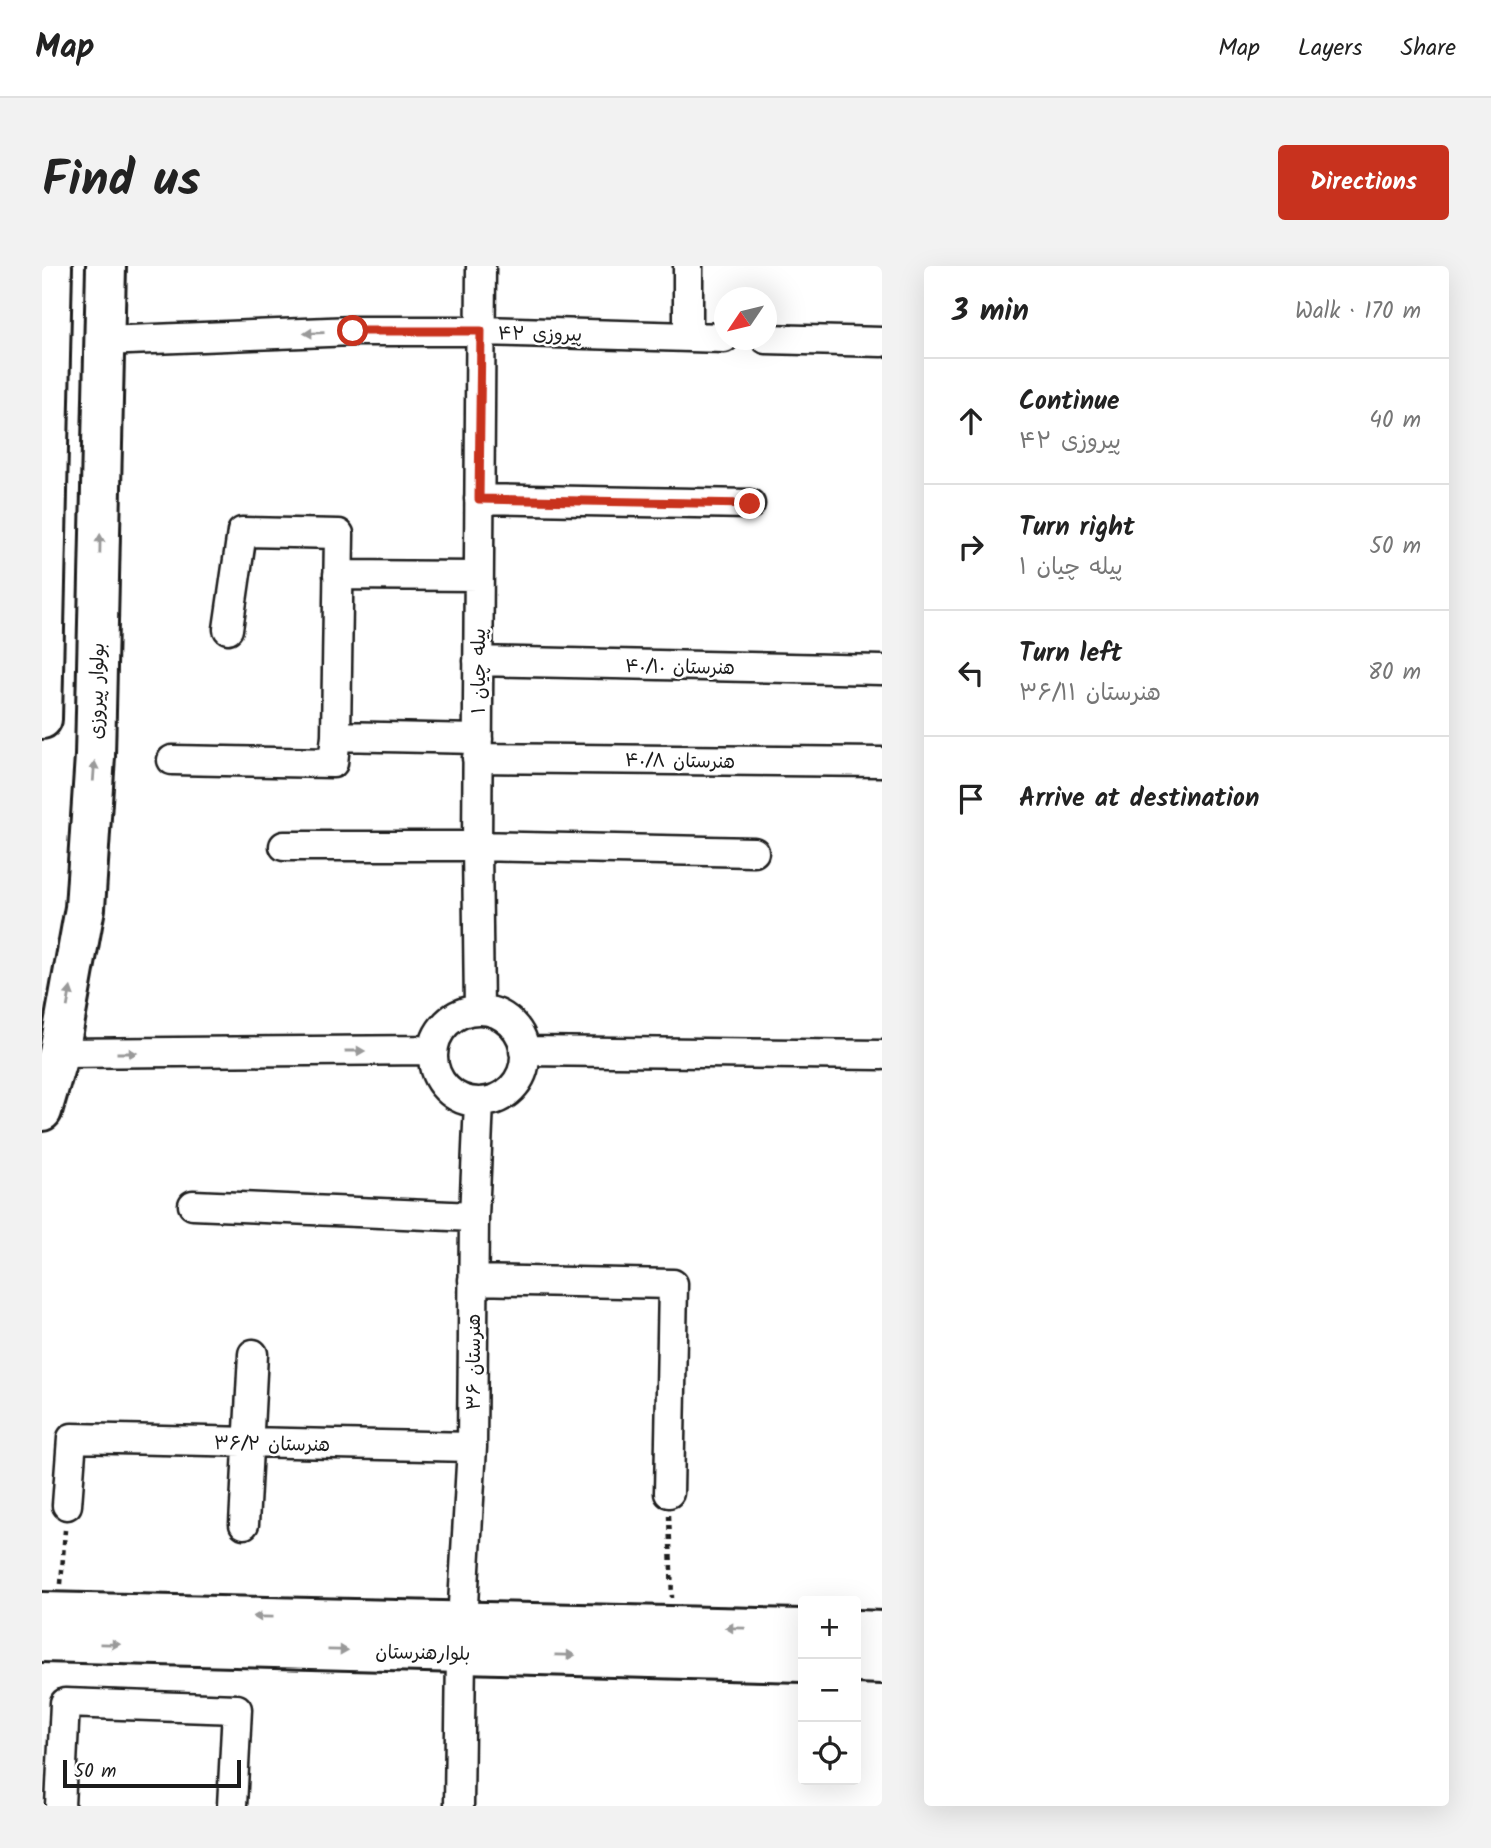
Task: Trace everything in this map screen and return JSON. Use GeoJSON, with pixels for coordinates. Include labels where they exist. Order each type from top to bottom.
{"type":"FeatureCollection","features":[{"type":"Feature","properties":{"kind":"main road"},"geometry":{"type":"LineString","coordinates":[[42,719],[52,266]]}},
{"type":"Feature","properties":{"kind":"main road","name":"بولوار پیروزی"},"geometry":{"type":"LineString","coordinates":[[42,1111],[59,1053],[85,908],[95,757],[106,266]]}},
{"type":"Feature","properties":{"kind":"main road","name":"بلوارهنرستان"},"geometry":{"type":"LineString","coordinates":[[48,1623],[462,1637],[798,1662]]}},
{"type":"Feature","properties":{"kind":"main road","name":"بلوارهنرستان"},"geometry":{"type":"LineString","coordinates":[[462,1637],[673,1626],[798,1629]]}},
{"type":"Feature","properties":{"kind":"main road"},"geometry":{"type":"LineString","coordinates":[[861,1630],[882,1631]]}},
{"type":"Feature","properties":{"kind":"main road"},"geometry":{"type":"LineString","coordinates":[[861,1663],[882,1664]]}},
{"type":"Feature","properties":{"kind":"street","name":"پیله چیان ۱"},"geometry":{"type":"LineString","coordinates":[[479,1010],[477,749],[481,266]]}},
{"type":"Feature","properties":{"kind":"street"},"geometry":{"type":"LineString","coordinates":[[688,266],[688,337]]}},
{"type":"Feature","properties":{"kind":"street","name":"پیروزی ۴۲"},"geometry":{"type":"LineString","coordinates":[[104,341],[353,331],[481,331],[714,338]]}},
{"type":"Feature","properties":{"kind":"street"},"geometry":{"type":"LineString","coordinates":[[777,339],[882,342]]}},
{"type":"Feature","properties":{"kind":"street"},"geometry":{"type":"LineString","coordinates":[[479,499],[750,504]]}},
{"type":"Feature","properties":{"kind":"street"},"geometry":{"type":"LineString","coordinates":[[172,760],[333,763],[336,736],[339,534],[242,532],[228,629]]}},
{"type":"Feature","properties":{"kind":"street"},"geometry":{"type":"LineString","coordinates":[[338,575],[478,576]]}},
{"type":"Feature","properties":{"kind":"street","name":"هنرستان ۴۰/۱۰"},"geometry":{"type":"LineString","coordinates":[[478,661],[882,670]]}},
{"type":"Feature","properties":{"kind":"street","name":"هنرستان ۴۰/۸"},"geometry":{"type":"LineString","coordinates":[[336,736],[477,749],[882,762]]}},
{"type":"Feature","properties":{"kind":"street"},"geometry":{"type":"LineString","coordinates":[[284,846],[477,846],[754,852]]}},
{"type":"Feature","properties":{"kind":"street"},"geometry":{"type":"LineString","coordinates":[[479,1010],[492,1012],[514,1026],[524,1051],[524,1066],[513,1086],[494,1100],[479,1102],[463,1099],[450,1092],[439,1080],[434,1066],[433,1050],[436,1037],[443,1026],[454,1017],[479,1010]]}},
{"type":"Feature","properties":{"kind":"street"},"geometry":{"type":"LineString","coordinates":[[59,1053],[433,1050]]}},
{"type":"Feature","properties":{"kind":"street"},"geometry":{"type":"LineString","coordinates":[[524,1051],[882,1055]]}},
{"type":"Feature","properties":{"kind":"street","name":"هنرستان ۳۶"},"geometry":{"type":"LineString","coordinates":[[459,1806],[462,1637],[472,1447],[474,1217],[479,1102]]}},
{"type":"Feature","properties":{"kind":"street"},"geometry":{"type":"LineString","coordinates":[[193,1205],[474,1217]]}},
{"type":"Feature","properties":{"kind":"street"},"geometry":{"type":"LineString","coordinates":[[473,1280],[673,1284],[669,1493]]}},
{"type":"Feature","properties":{"kind":"street"},"geometry":{"type":"LineString","coordinates":[[244,1524],[253,1354]]}},
{"type":"Feature","properties":{"kind":"street","name":"هنرستان ۳۶/۲"},"geometry":{"type":"LineString","coordinates":[[67,1505],[72,1438],[472,1447]]}},
{"type":"Feature","properties":{"kind":"street"},"geometry":{"type":"LineString","coordinates":[[60,1806],[65,1703],[237,1709],[232,1806]]}},
{"type":"Feature","properties":{"kind":"path"},"geometry":{"type":"LineString","coordinates":[[669,1493],[673,1626]]}},
{"type":"Feature","properties":{"kind":"path"},"geometry":{"type":"LineString","coordinates":[[48,1623],[67,1505]]}},
{"type":"Feature","properties":{"kind":"route"},"geometry":{"type":"LineString","coordinates":[[353,331],[481,331],[479,499],[750,504]]}}]}
